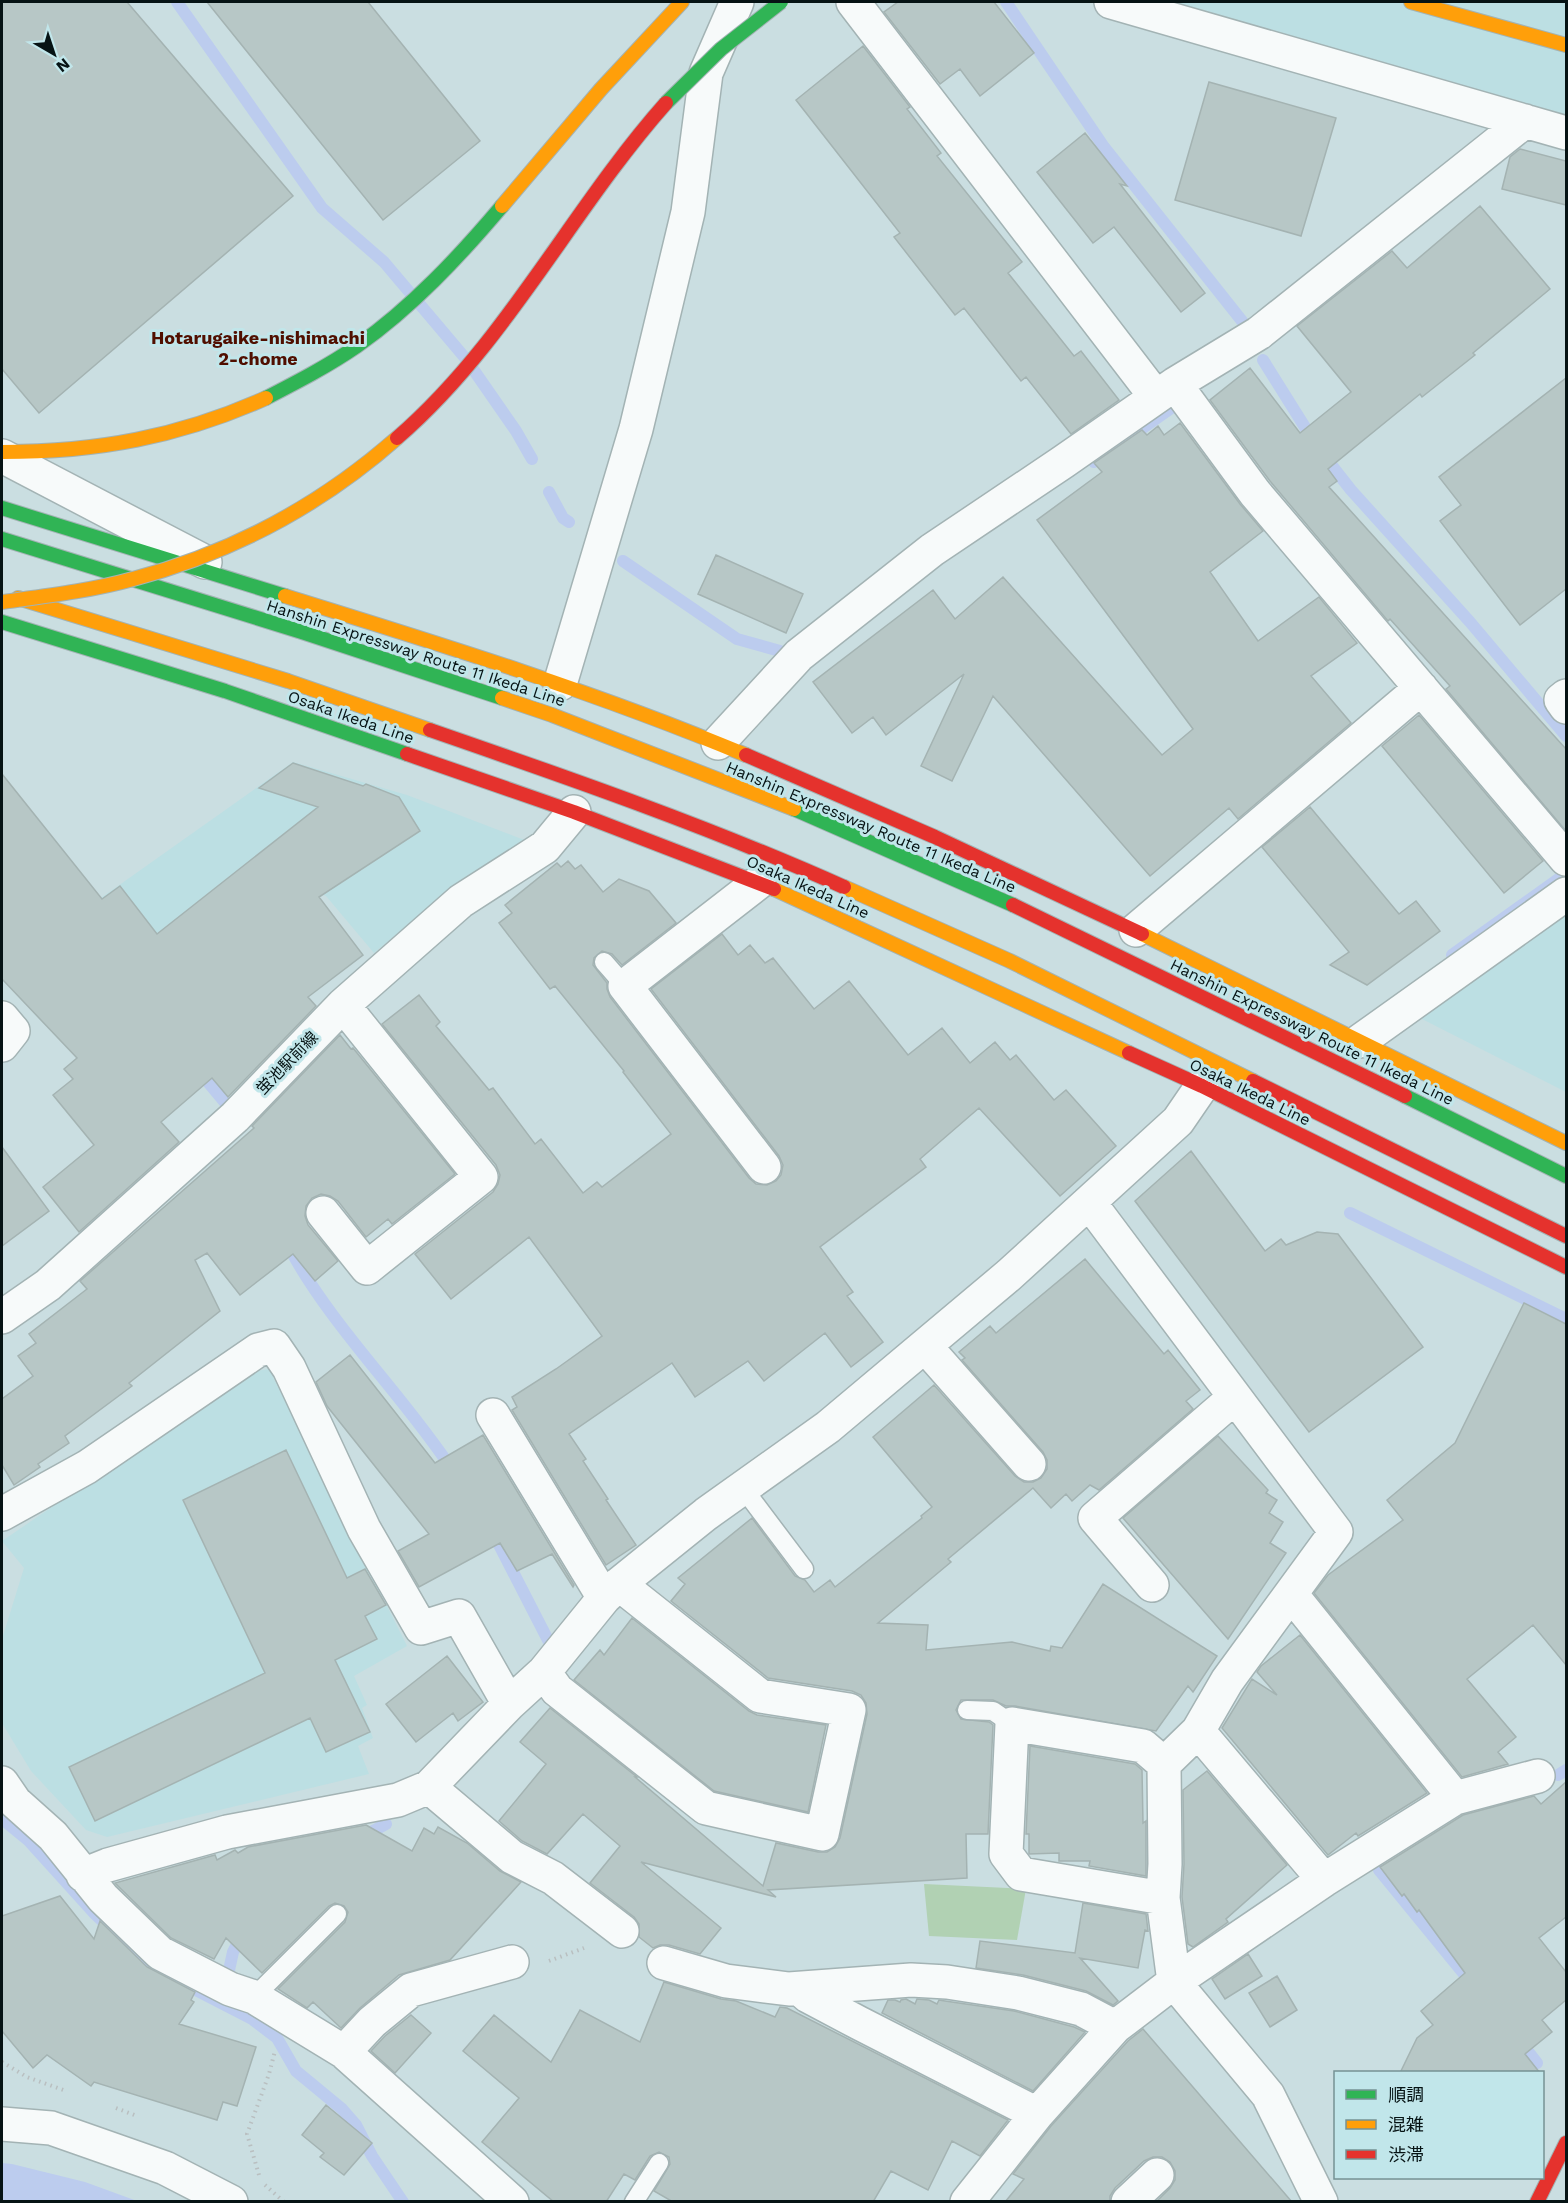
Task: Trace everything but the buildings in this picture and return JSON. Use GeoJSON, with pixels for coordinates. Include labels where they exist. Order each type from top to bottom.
{"type":"FeatureCollection","features":[{"type":"Feature","properties":{"kind":"main road"},"geometry":{"type":"LineString","coordinates":[[2,454],[88,448],[160,436],[225,416],[291,386],[347,352],[398,314],[446,268],[506,203],[629,57],[682,2]]}},
{"type":"Feature","properties":{"kind":"main road"},"geometry":{"type":"LineString","coordinates":[[2,602],[45,598],[95,589],[209,556],[259,534],[318,500],[372,461],[419,419],[460,374],[625,154],[686,81],[747,26],[781,2]]}},
{"type":"Feature","properties":{"kind":"main road"},"geometry":{"type":"LineString","coordinates":[[1411,2],[1566,45]]}},
{"type":"Feature","properties":{"kind":"main road"},"geometry":{"type":"LineString","coordinates":[[2,508],[244,582],[560,684],[718,743],[941,838],[1136,930],[1566,1143]]}},
{"type":"Feature","properties":{"kind":"main road","name":"Hanshin Expressway Route 11 Ikeda Line"},"geometry":{"type":"LineString","coordinates":[[2,539],[302,632],[552,715],[803,813],[1028,912],[1566,1176]]}},
{"type":"Feature","properties":{"kind":"main road"},"geometry":{"type":"LineString","coordinates":[[2,593],[321,693],[538,767],[777,857],[1010,961],[1566,1236]]}},
{"type":"Feature","properties":{"kind":"main road","name":"Osaka Ikeda Line"},"geometry":{"type":"LineString","coordinates":[[2,622],[225,691],[574,812],[759,882],[1202,1086],[1566,1268]]}},
{"type":"Feature","properties":{"kind":"main road"},"geometry":{"type":"LineString","coordinates":[[1537,2202],[1566,2143]]}},
{"type":"Feature","properties":{"kind":"street"},"geometry":{"type":"LineString","coordinates":[[560,684],[636,429],[683,235],[706,73],[737,2]]}},
{"type":"Feature","properties":{"kind":"street"},"geometry":{"type":"LineString","coordinates":[[853,2],[1166,391],[1566,859]]}},
{"type":"Feature","properties":{"kind":"street"},"geometry":{"type":"LineString","coordinates":[[1112,2],[1566,133]]}},
{"type":"Feature","properties":{"kind":"street"},"geometry":{"type":"LineString","coordinates":[[718,743],[799,655],[932,550],[1166,391],[1259,333],[1525,121]]}},
{"type":"Feature","properties":{"kind":"street"},"geometry":{"type":"LineString","coordinates":[[2,454],[244,582]]}},
{"type":"Feature","properties":{"kind":"street"},"geometry":{"type":"LineString","coordinates":[[1136,930],[1421,688]]}},
{"type":"Feature","properties":{"kind":"street"},"geometry":{"type":"LineString","coordinates":[[1566,696],[1561,700],[1566,707]]}},
{"type":"Feature","properties":{"kind":"street","name":"蛍池駅前線"},"geometry":{"type":"LineString","coordinates":[[2,1317],[48,1285],[235,1117],[343,1005],[461,901],[545,847],[574,812]]}},
{"type":"Feature","properties":{"kind":"street"},"geometry":{"type":"LineString","coordinates":[[759,882],[625,986],[764,1167]]}},
{"type":"Feature","properties":{"kind":"street"},"geometry":{"type":"LineString","coordinates":[[1360,1041],[1566,894]]}},
{"type":"Feature","properties":{"kind":"street"},"geometry":{"type":"LineString","coordinates":[[323,1213],[367,1268],[480,1177],[343,1005]]}},
{"type":"Feature","properties":{"kind":"street"},"geometry":{"type":"LineString","coordinates":[[2,1018],[14,1031],[2,1045]]}},
{"type":"Feature","properties":{"kind":"street"},"geometry":{"type":"LineString","coordinates":[[83,1875],[108,1865],[227,1832],[398,1800],[429,1787],[509,1704],[544,1672],[611,1591],[698,1520],[828,1426],[1009,1275],[1178,1121],[1202,1086]]}},
{"type":"Feature","properties":{"kind":"street"},"geometry":{"type":"LineString","coordinates":[[1089,1202],[1336,1532],[1227,1681],[1198,1731],[1164,1764],[1163,1898],[1174,1982],[1268,2095],[1321,2202]]}},
{"type":"Feature","properties":{"kind":"street"},"geometry":{"type":"LineString","coordinates":[[2,1514],[87,1467],[258,1350],[274,1346],[289,1368],[364,1529],[421,1628],[459,1616],[509,1704]]}},
{"type":"Feature","properties":{"kind":"street"},"geometry":{"type":"LineString","coordinates":[[925,1346],[1029,1464]]}},
{"type":"Feature","properties":{"kind":"street"},"geometry":{"type":"LineString","coordinates":[[1152,1585],[1095,1518],[1235,1397]]}},
{"type":"Feature","properties":{"kind":"street"},"geometry":{"type":"LineString","coordinates":[[493,1415],[611,1591],[760,1696],[849,1710],[822,1834],[706,1808],[557,1690],[544,1672]]}},
{"type":"Feature","properties":{"kind":"street"},"geometry":{"type":"LineString","coordinates":[[1291,1594],[1455,1798]]}},
{"type":"Feature","properties":{"kind":"street"},"geometry":{"type":"LineString","coordinates":[[1163,1898],[1021,1874],[1006,1854],[1012,1724],[1143,1746],[1164,1764]]}},
{"type":"Feature","properties":{"kind":"street"},"geometry":{"type":"LineString","coordinates":[[1198,1731],[1324,1880]]}},
{"type":"Feature","properties":{"kind":"street"},"geometry":{"type":"LineString","coordinates":[[967,2202],[1037,2114],[1115,2027],[1174,1982],[1324,1880],[1455,1798],[1538,1776]]}},
{"type":"Feature","properties":{"kind":"street"},"geometry":{"type":"LineString","coordinates":[[429,1787],[512,1857],[553,1878],[622,1931]]}},
{"type":"Feature","properties":{"kind":"street"},"geometry":{"type":"LineString","coordinates":[[3,1789],[53,1836],[103,1898],[160,1953],[233,1989],[344,2052],[512,2202]]}},
{"type":"Feature","properties":{"kind":"street"},"geometry":{"type":"LineString","coordinates":[[344,2052],[372,2022],[411,1990],[512,1962]]}},
{"type":"Feature","properties":{"kind":"street"},"geometry":{"type":"LineString","coordinates":[[664,1963],[726,1982],[800,1989],[911,1980],[947,1982],[1018,1993],[1081,2009],[1115,2027]]}},
{"type":"Feature","properties":{"kind":"street"},"geometry":{"type":"LineString","coordinates":[[800,1989],[808,1996],[859,2024],[1037,2114]]}},
{"type":"Feature","properties":{"kind":"street"},"geometry":{"type":"LineString","coordinates":[[2,2124],[51,2128],[165,2168],[231,2202]]}},
{"type":"Feature","properties":{"kind":"street"},"geometry":{"type":"LineString","coordinates":[[1128,2202],[1157,2175]]}},
{"type":"Feature","properties":{"kind":"lane"},"geometry":{"type":"LineString","coordinates":[[604,962],[625,986]]}},
{"type":"Feature","properties":{"kind":"lane"},"geometry":{"type":"LineString","coordinates":[[743,1488],[804,1569]]}},
{"type":"Feature","properties":{"kind":"lane"},"geometry":{"type":"LineString","coordinates":[[967,1710],[993,1711],[1012,1724]]}},
{"type":"Feature","properties":{"kind":"lane"},"geometry":{"type":"LineString","coordinates":[[233,1989],[337,1914]]}},
{"type":"Feature","properties":{"kind":"lane"},"geometry":{"type":"LineString","coordinates":[[634,2202],[660,2163]]}},
{"type":"Feature","properties":{"kind":"path"},"geometry":{"type":"LineString","coordinates":[[512,1962],[517,1967],[537,1965],[584,1948],[596,1950]]}},
{"type":"Feature","properties":{"kind":"path"},"geometry":{"type":"LineString","coordinates":[[261,2182],[247,2134],[275,2052]]}},
{"type":"Feature","properties":{"kind":"shaded area"},"geometry":{"type":"Polygon","coordinates":[[[1161,2],[1566,2],[1566,119],[1161,2]]]}},
{"type":"Feature","properties":{"kind":"shaded area"},"geometry":{"type":"Polygon","coordinates":[[[293,762],[407,795],[527,841],[462,879],[374,953],[326,896],[317,892],[156,1018],[60,927],[293,762]]]}},
{"type":"Feature","properties":{"kind":"shaded area"},"geometry":{"type":"Polygon","coordinates":[[[1566,913],[1566,1092],[1422,1019],[1423,1013],[1566,913]]]}},
{"type":"Feature","properties":{"kind":"shaded area"},"geometry":{"type":"Polygon","coordinates":[[[269,1369],[407,1646],[354,1676],[367,1705],[362,1708],[373,1738],[358,1746],[369,1774],[107,1837],[86,1830],[31,1771],[2,1723],[2,1639],[24,1568],[2,1541],[250,1372],[269,1369]]]}},
{"type":"Feature","properties":{"kind":"shaded area"},"geometry":{"type":"Polygon","coordinates":[[[2,2163],[85,2182],[137,2201],[2,2201],[2,2163]]]}},
{"type":"Feature","properties":{"kind":"green space"},"geometry":{"type":"Polygon","coordinates":[[[924,1884],[1026,1889],[1017,1940],[929,1936],[924,1884]]]}},
{"type":"Feature","properties":{"kind":"waterway"},"geometry":{"type":"LineString","coordinates":[[177,2],[322,208],[384,262],[466,359],[516,431],[532,459]]}},
{"type":"Feature","properties":{"kind":"waterway"},"geometry":{"type":"LineString","coordinates":[[1006,2],[1104,147],[1242,321]]}},
{"type":"Feature","properties":{"kind":"waterway"},"geometry":{"type":"LineString","coordinates":[[1263,360],[1318,448],[1351,490],[1470,622],[1566,736]]}},
{"type":"Feature","properties":{"kind":"waterway"},"geometry":{"type":"LineString","coordinates":[[1094,462],[1174,406]]}},
{"type":"Feature","properties":{"kind":"waterway"},"geometry":{"type":"LineString","coordinates":[[549,492],[563,518],[569,522]]}},
{"type":"Feature","properties":{"kind":"waterway"},"geometry":{"type":"LineString","coordinates":[[623,561],[737,639],[780,651]]}},
{"type":"Feature","properties":{"kind":"waterway"},"geometry":{"type":"LineString","coordinates":[[1452,955],[1560,878]]}},
{"type":"Feature","properties":{"kind":"waterway"},"geometry":{"type":"LineString","coordinates":[[197,1069],[227,1105]]}},
{"type":"Feature","properties":{"kind":"waterway"},"geometry":{"type":"LineString","coordinates":[[1350,1213],[1566,1319]]}},
{"type":"Feature","properties":{"kind":"waterway"},"geometry":{"type":"LineString","coordinates":[[286,1240],[313,1288],[453,1471]]}},
{"type":"Feature","properties":{"kind":"waterway"},"geometry":{"type":"LineString","coordinates":[[492,1531],[549,1642]]}},
{"type":"Feature","properties":{"kind":"waterway"},"geometry":{"type":"LineString","coordinates":[[1558,1775],[1566,1770]]}},
{"type":"Feature","properties":{"kind":"waterway"},"geometry":{"type":"LineString","coordinates":[[2,1819],[28,1840],[94,1913],[153,1968],[252,2019],[277,2038],[296,2071],[342,2109],[356,2125],[372,2156],[403,2202]]}},
{"type":"Feature","properties":{"kind":"waterway"},"geometry":{"type":"LineString","coordinates":[[362,1837],[386,1824]]}},
{"type":"Feature","properties":{"kind":"waterway"},"geometry":{"type":"LineString","coordinates":[[1379,1870],[1473,1985]]}},
{"type":"Feature","properties":{"kind":"waterway"},"geometry":{"type":"LineString","coordinates":[[226,1984],[233,1952],[243,1933]]}},
{"type":"Feature","properties":{"kind":"waterway"},"geometry":{"type":"LineString","coordinates":[[1519,2040],[1537,2063]]}},
{"type":"Feature","properties":{"kind":"traffic: fast"},"geometry":{"type":"LineString","coordinates":[[666,103],[721,49],[781,2]]}},
{"type":"Feature","properties":{"kind":"traffic: fast"},"geometry":{"type":"LineString","coordinates":[[266,398],[335,360],[397,315],[469,244],[502,206]]}},
{"type":"Feature","properties":{"kind":"traffic: fast"},"geometry":{"type":"LineString","coordinates":[[2,508],[285,596]]}},
{"type":"Feature","properties":{"kind":"traffic: fast"},"geometry":{"type":"LineString","coordinates":[[2,539],[302,632],[502,698]]}},
{"type":"Feature","properties":{"kind":"traffic: fast"},"geometry":{"type":"LineString","coordinates":[[2,622],[225,691],[407,754]]}},
{"type":"Feature","properties":{"kind":"traffic: fast"},"geometry":{"type":"LineString","coordinates":[[794,809],[1013,905]]}},
{"type":"Feature","properties":{"kind":"traffic: fast"},"geometry":{"type":"LineString","coordinates":[[1405,1096],[1566,1176]]}},
{"type":"Feature","properties":{"kind":"traffic: slow"},"geometry":{"type":"LineString","coordinates":[[502,206],[601,89],[682,2]]}},
{"type":"Feature","properties":{"kind":"traffic: slow"},"geometry":{"type":"LineString","coordinates":[[1411,2],[1566,45]]}},
{"type":"Feature","properties":{"kind":"traffic: slow"},"geometry":{"type":"LineString","coordinates":[[2,452],[71,449],[137,440],[201,423],[266,398]]}},
{"type":"Feature","properties":{"kind":"traffic: slow"},"geometry":{"type":"LineString","coordinates":[[2,602],[68,593],[117,583],[169,568],[240,541],[306,505],[337,485],[397,438]]}},
{"type":"Feature","properties":{"kind":"traffic: slow"},"geometry":{"type":"LineString","coordinates":[[285,596],[575,690],[746,755]]}},
{"type":"Feature","properties":{"kind":"traffic: slow"},"geometry":{"type":"LineString","coordinates":[[18,598],[288,681],[430,730]]}},
{"type":"Feature","properties":{"kind":"traffic: slow"},"geometry":{"type":"LineString","coordinates":[[502,698],[552,715],[794,809]]}},
{"type":"Feature","properties":{"kind":"traffic: slow"},"geometry":{"type":"LineString","coordinates":[[844,887],[1010,961],[1253,1081]]}},
{"type":"Feature","properties":{"kind":"traffic: slow"},"geometry":{"type":"LineString","coordinates":[[774,889],[1129,1053]]}},
{"type":"Feature","properties":{"kind":"traffic: slow"},"geometry":{"type":"LineString","coordinates":[[1142,934],[1566,1143]]}},
{"type":"Feature","properties":{"kind":"traffic: jam"},"geometry":{"type":"LineString","coordinates":[[397,438],[436,401],[472,361],[505,319],[599,187],[666,103]]}},
{"type":"Feature","properties":{"kind":"traffic: jam"},"geometry":{"type":"LineString","coordinates":[[430,730],[691,824],[844,887]]}},
{"type":"Feature","properties":{"kind":"traffic: jam"},"geometry":{"type":"LineString","coordinates":[[407,754],[574,812],[774,889]]}},
{"type":"Feature","properties":{"kind":"traffic: jam"},"geometry":{"type":"LineString","coordinates":[[746,755],[935,837],[1142,934]]}},
{"type":"Feature","properties":{"kind":"traffic: jam"},"geometry":{"type":"LineString","coordinates":[[1013,905],[1405,1096]]}},
{"type":"Feature","properties":{"kind":"traffic: jam"},"geometry":{"type":"LineString","coordinates":[[1129,1053],[1202,1086],[1566,1267]]}},
{"type":"Feature","properties":{"kind":"traffic: jam"},"geometry":{"type":"LineString","coordinates":[[1253,1081],[1566,1236]]}},
{"type":"Feature","properties":{"kind":"traffic: jam"},"geometry":{"type":"LineString","coordinates":[[1537,2202],[1566,2143]]}},
{"type":"Feature","properties":{"kind":"district","name":"Hotarugaike-nishimachi 2-chome"},"geometry":{"type":"Point","coordinates":[258,347]}}]}
